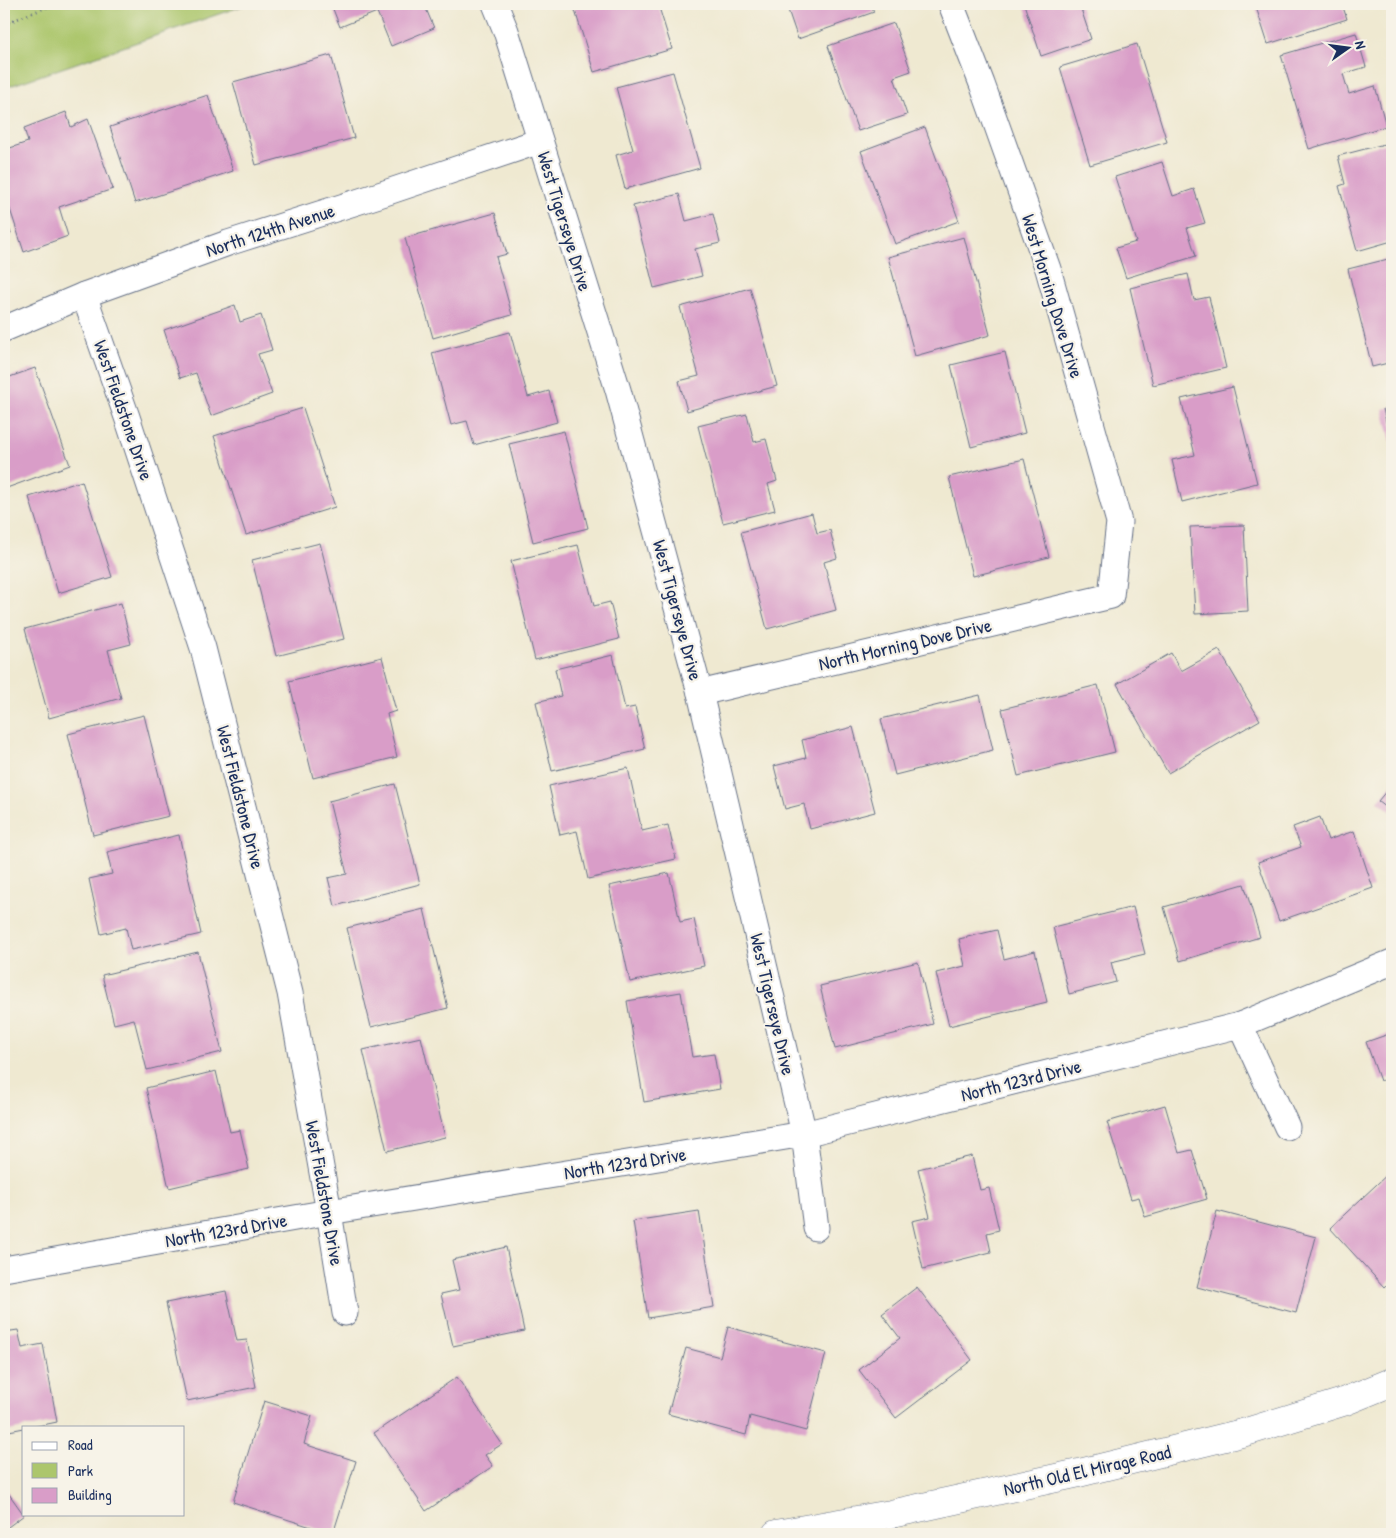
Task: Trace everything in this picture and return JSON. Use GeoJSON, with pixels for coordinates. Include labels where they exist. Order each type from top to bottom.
{"type":"FeatureCollection","features":[{"type":"Feature","properties":{"kind":"street","name":"West Tigerseye Drive"},"geometry":{"type":"LineString","coordinates":[[495,4],[506,31],[618,390],[700,693],[804,1134],[816,1228]]}},
{"type":"Feature","properties":{"kind":"street","name":"West Morning Dove Drive"},"geometry":{"type":"LineString","coordinates":[[951,4],[982,84],[1048,269],[1119,522],[1111,596]]}},
{"type":"Feature","properties":{"kind":"street","name":"North 124th Avenue"},"geometry":{"type":"LineString","coordinates":[[4,329],[84,295],[228,243],[540,141]]}},
{"type":"Feature","properties":{"kind":"street","name":"West Fieldstone Drive"},"geometry":{"type":"LineString","coordinates":[[84,295],[204,648],[290,994],[330,1212],[345,1313]]}},
{"type":"Feature","properties":{"kind":"street","name":"North Morning Dove Drive"},"geometry":{"type":"LineString","coordinates":[[700,693],[1111,596]]}},
{"type":"Feature","properties":{"kind":"street","name":"North 123rd Drive"},"geometry":{"type":"LineString","coordinates":[[4,1268],[804,1134],[1240,1025],[1392,962]]}},
{"type":"Feature","properties":{"kind":"street"},"geometry":{"type":"LineString","coordinates":[[1240,1025],[1287,1127]]}},
{"type":"Feature","properties":{"kind":"street","name":"North Old El Mirage Road"},"geometry":{"type":"LineString","coordinates":[[776,1534],[891,1514],[1089,1471],[1246,1432],[1343,1402],[1392,1382]]}},
{"type":"Feature","properties":{"kind":"path"},"geometry":{"type":"LineString","coordinates":[[4,24],[55,4]]}},
{"type":"Feature","properties":{"kind":"green space"},"geometry":{"type":"Polygon","coordinates":[[[4,4],[248,4],[4,88],[4,4]]]}},
{"type":"Feature","properties":{"kind":"building"},"geometry":{"type":"Polygon","coordinates":[[[331,4],[424,4],[434,28],[391,46],[377,12],[340,27],[331,4]]]}},
{"type":"Feature","properties":{"kind":"building"},"geometry":{"type":"Polygon","coordinates":[[[573,4],[658,4],[672,49],[594,72],[573,4]]]}},
{"type":"Feature","properties":{"kind":"building"},"geometry":{"type":"Polygon","coordinates":[[[786,4],[871,4],[874,12],[798,39],[786,4]]]}},
{"type":"Feature","properties":{"kind":"building"},"geometry":{"type":"Polygon","coordinates":[[[1024,4],[1084,4],[1080,6],[1091,39],[1041,56],[1024,4]]]}},
{"type":"Feature","properties":{"kind":"building"},"geometry":{"type":"Polygon","coordinates":[[[1255,4],[1342,4],[1347,19],[1268,44],[1255,4]]]}},
{"type":"Feature","properties":{"kind":"building"},"geometry":{"type":"Polygon","coordinates":[[[894,23],[911,71],[894,77],[907,115],[858,131],[828,46],[894,23]]]}},
{"type":"Feature","properties":{"kind":"building"},"geometry":{"type":"Polygon","coordinates":[[[1356,33],[1366,67],[1343,74],[1349,94],[1375,86],[1386,126],[1309,149],[1281,55],[1356,33]]]}},
{"type":"Feature","properties":{"kind":"building"},"geometry":{"type":"Polygon","coordinates":[[[1137,44],[1167,142],[1090,165],[1060,67],[1137,44]]]}},
{"type":"Feature","properties":{"kind":"building"},"geometry":{"type":"Polygon","coordinates":[[[331,55],[354,138],[256,165],[233,82],[331,55]]]}},
{"type":"Feature","properties":{"kind":"building"},"geometry":{"type":"Polygon","coordinates":[[[673,72],[700,168],[625,189],[616,155],[633,150],[616,87],[673,72]]]}},
{"type":"Feature","properties":{"kind":"building"},"geometry":{"type":"Polygon","coordinates":[[[208,95],[233,171],[135,203],[110,127],[208,95]]]}},
{"type":"Feature","properties":{"kind":"building"},"geometry":{"type":"Polygon","coordinates":[[[66,112],[71,127],[88,119],[113,189],[59,207],[68,236],[24,252],[4,191],[4,150],[28,142],[24,128],[66,112]]]}},
{"type":"Feature","properties":{"kind":"building"},"geometry":{"type":"Polygon","coordinates":[[[925,127],[959,221],[895,244],[861,151],[925,127]]]}},
{"type":"Feature","properties":{"kind":"building"},"geometry":{"type":"Polygon","coordinates":[[[1392,142],[1392,241],[1357,251],[1339,186],[1345,184],[1338,156],[1392,142]]]}},
{"type":"Feature","properties":{"kind":"building"},"geometry":{"type":"Polygon","coordinates":[[[1162,162],[1173,196],[1194,189],[1205,223],[1187,228],[1196,256],[1126,278],[1116,248],[1136,242],[1115,177],[1162,162]]]}},
{"type":"Feature","properties":{"kind":"building"},"geometry":{"type":"Polygon","coordinates":[[[679,194],[686,221],[713,214],[720,243],[695,249],[702,276],[654,288],[633,206],[679,194]]]}},
{"type":"Feature","properties":{"kind":"building"},"geometry":{"type":"Polygon","coordinates":[[[4,213],[11,234],[4,236],[4,213]]]}},
{"type":"Feature","properties":{"kind":"building"},"geometry":{"type":"Polygon","coordinates":[[[495,213],[507,254],[496,257],[512,315],[433,338],[405,238],[495,213]]]}},
{"type":"Feature","properties":{"kind":"building"},"geometry":{"type":"Polygon","coordinates":[[[964,237],[990,335],[915,356],[888,257],[964,237]]]}},
{"type":"Feature","properties":{"kind":"building"},"geometry":{"type":"Polygon","coordinates":[[[1392,258],[1392,362],[1372,367],[1348,269],[1392,258]]]}},
{"type":"Feature","properties":{"kind":"building"},"geometry":{"type":"Polygon","coordinates":[[[1188,274],[1194,300],[1209,297],[1226,368],[1153,385],[1130,288],[1188,274]]]}},
{"type":"Feature","properties":{"kind":"building"},"geometry":{"type":"Polygon","coordinates":[[[750,288],[777,386],[687,411],[679,381],[699,376],[680,307],[750,288]]]}},
{"type":"Feature","properties":{"kind":"building"},"geometry":{"type":"Polygon","coordinates":[[[235,305],[240,322],[261,315],[272,350],[258,354],[272,394],[211,416],[196,373],[180,378],[164,330],[235,305]]]}},
{"type":"Feature","properties":{"kind":"building"},"geometry":{"type":"Polygon","coordinates":[[[510,332],[528,397],[549,391],[557,422],[474,445],[467,421],[451,425],[432,353],[510,332]]]}},
{"type":"Feature","properties":{"kind":"building"},"geometry":{"type":"Polygon","coordinates":[[[1005,352],[1025,433],[971,447],[951,365],[1005,352]]]}},
{"type":"Feature","properties":{"kind":"building"},"geometry":{"type":"Polygon","coordinates":[[[35,368],[70,465],[4,489],[4,379],[35,368]]]}},
{"type":"Feature","properties":{"kind":"building"},"geometry":{"type":"Polygon","coordinates":[[[1233,387],[1257,483],[1182,502],[1172,460],[1195,455],[1181,399],[1233,387]]]}},
{"type":"Feature","properties":{"kind":"building"},"geometry":{"type":"Polygon","coordinates":[[[1392,407],[1392,445],[1383,409],[1392,407]]]}},
{"type":"Feature","properties":{"kind":"building"},"geometry":{"type":"Polygon","coordinates":[[[303,408],[335,507],[246,535],[214,436],[303,408]]]}},
{"type":"Feature","properties":{"kind":"building"},"geometry":{"type":"Polygon","coordinates":[[[747,414],[754,442],[766,439],[777,481],[768,484],[775,510],[723,523],[698,426],[747,414]]]}},
{"type":"Feature","properties":{"kind":"building"},"geometry":{"type":"Polygon","coordinates":[[[564,431],[588,528],[533,542],[509,444],[564,431]]]}},
{"type":"Feature","properties":{"kind":"building"},"geometry":{"type":"Polygon","coordinates":[[[1024,459],[1049,557],[973,576],[949,477],[1024,459]]]}},
{"type":"Feature","properties":{"kind":"building"},"geometry":{"type":"Polygon","coordinates":[[[82,481],[112,577],[58,593],[29,497],[82,481]]]}},
{"type":"Feature","properties":{"kind":"building"},"geometry":{"type":"Polygon","coordinates":[[[812,513],[817,533],[830,530],[837,558],[824,562],[836,610],[767,629],[741,532],[812,513]]]}},
{"type":"Feature","properties":{"kind":"building"},"geometry":{"type":"Polygon","coordinates":[[[1244,525],[1248,611],[1195,614],[1190,527],[1244,525]]]}},
{"type":"Feature","properties":{"kind":"building"},"geometry":{"type":"Polygon","coordinates":[[[320,543],[344,639],[276,656],[252,560],[320,543]]]}},
{"type":"Feature","properties":{"kind":"building"},"geometry":{"type":"Polygon","coordinates":[[[578,545],[594,606],[610,602],[619,639],[535,660],[511,561],[578,545]]]}},
{"type":"Feature","properties":{"kind":"building"},"geometry":{"type":"Polygon","coordinates":[[[121,603],[131,644],[108,650],[121,698],[49,718],[25,629],[121,603]]]}},
{"type":"Feature","properties":{"kind":"building"},"geometry":{"type":"Polygon","coordinates":[[[1219,650],[1260,720],[1168,773],[1117,684],[1171,653],[1181,671],[1219,650]]]}},
{"type":"Feature","properties":{"kind":"building"},"geometry":{"type":"Polygon","coordinates":[[[613,655],[625,709],[635,707],[645,749],[552,771],[536,702],[561,696],[555,669],[613,655]]]}},
{"type":"Feature","properties":{"kind":"building"},"geometry":{"type":"Polygon","coordinates":[[[382,657],[396,711],[387,714],[397,757],[313,778],[289,681],[382,657]]]}},
{"type":"Feature","properties":{"kind":"building"},"geometry":{"type":"Polygon","coordinates":[[[1098,685],[1115,752],[1018,776],[1002,709],[1098,685]]]}},
{"type":"Feature","properties":{"kind":"building"},"geometry":{"type":"Polygon","coordinates":[[[980,695],[993,750],[895,775],[881,719],[980,695]]]}},
{"type":"Feature","properties":{"kind":"building"},"geometry":{"type":"Polygon","coordinates":[[[144,715],[169,816],[93,835],[68,734],[144,715]]]}},
{"type":"Feature","properties":{"kind":"building"},"geometry":{"type":"Polygon","coordinates":[[[853,727],[875,812],[810,829],[804,804],[785,809],[774,766],[806,758],[802,740],[853,727]]]}},
{"type":"Feature","properties":{"kind":"building"},"geometry":{"type":"Polygon","coordinates":[[[628,768],[642,831],[668,825],[676,859],[588,879],[577,831],[560,835],[549,786],[628,768]]]}},
{"type":"Feature","properties":{"kind":"building"},"geometry":{"type":"Polygon","coordinates":[[[395,784],[420,884],[335,906],[328,878],[347,874],[329,801],[395,784]]]}},
{"type":"Feature","properties":{"kind":"building"},"geometry":{"type":"Polygon","coordinates":[[[1392,784],[1392,812],[1378,801],[1392,784]]]}},
{"type":"Feature","properties":{"kind":"building"},"geometry":{"type":"Polygon","coordinates":[[[1320,817],[1328,840],[1354,831],[1373,888],[1279,921],[1258,862],[1301,847],[1293,827],[1320,817]]]}},
{"type":"Feature","properties":{"kind":"building"},"geometry":{"type":"Polygon","coordinates":[[[179,835],[201,934],[131,950],[126,928],[101,934],[89,879],[112,874],[107,852],[179,835]]]}},
{"type":"Feature","properties":{"kind":"building"},"geometry":{"type":"Polygon","coordinates":[[[669,873],[680,922],[694,919],[704,966],[630,982],[609,886],[669,873]]]}},
{"type":"Feature","properties":{"kind":"building"},"geometry":{"type":"Polygon","coordinates":[[[1244,884],[1260,937],[1180,961],[1164,907],[1244,884]]]}},
{"type":"Feature","properties":{"kind":"building"},"geometry":{"type":"Polygon","coordinates":[[[1133,907],[1145,954],[1111,962],[1116,982],[1069,994],[1053,927],[1133,907]]]}},
{"type":"Feature","properties":{"kind":"building"},"geometry":{"type":"Polygon","coordinates":[[[424,909],[448,1008],[371,1027],[347,928],[424,909]]]}},
{"type":"Feature","properties":{"kind":"building"},"geometry":{"type":"Polygon","coordinates":[[[997,930],[1004,959],[1035,951],[1047,1002],[949,1026],[936,973],[965,966],[959,939],[997,930]]]}},
{"type":"Feature","properties":{"kind":"building"},"geometry":{"type":"Polygon","coordinates":[[[198,952],[222,1052],[147,1070],[134,1019],[114,1024],[102,975],[198,952]]]}},
{"type":"Feature","properties":{"kind":"building"},"geometry":{"type":"Polygon","coordinates":[[[918,962],[933,1024],[835,1049],[820,986],[918,962]]]}},
{"type":"Feature","properties":{"kind":"building"},"geometry":{"type":"Polygon","coordinates":[[[681,992],[692,1057],[714,1054],[720,1089],[644,1102],[627,1001],[681,992]]]}},
{"type":"Feature","properties":{"kind":"building"},"geometry":{"type":"Polygon","coordinates":[[[1392,1033],[1392,1077],[1380,1081],[1366,1042],[1392,1033]]]}},
{"type":"Feature","properties":{"kind":"building"},"geometry":{"type":"Polygon","coordinates":[[[421,1037],[445,1137],[387,1151],[363,1050],[421,1037]]]}},
{"type":"Feature","properties":{"kind":"building"},"geometry":{"type":"Polygon","coordinates":[[[216,1071],[230,1132],[240,1130],[249,1169],[169,1188],[146,1088],[216,1071]]]}},
{"type":"Feature","properties":{"kind":"building"},"geometry":{"type":"Polygon","coordinates":[[[1165,1105],[1179,1153],[1192,1150],[1207,1199],[1145,1217],[1139,1197],[1131,1199],[1107,1122],[1165,1105]]]}},
{"type":"Feature","properties":{"kind":"building"},"geometry":{"type":"Polygon","coordinates":[[[972,1156],[980,1190],[989,1188],[999,1230],[987,1233],[991,1252],[923,1269],[912,1221],[930,1217],[918,1169],[972,1156]]]}},
{"type":"Feature","properties":{"kind":"building"},"geometry":{"type":"Polygon","coordinates":[[[1392,1170],[1392,1279],[1384,1287],[1330,1228],[1392,1170]]]}},
{"type":"Feature","properties":{"kind":"building"},"geometry":{"type":"Polygon","coordinates":[[[699,1211],[714,1307],[648,1318],[633,1221],[699,1211]]]}},
{"type":"Feature","properties":{"kind":"building"},"geometry":{"type":"Polygon","coordinates":[[[1217,1211],[1316,1237],[1296,1313],[1197,1287],[1217,1211]]]}},
{"type":"Feature","properties":{"kind":"building"},"geometry":{"type":"Polygon","coordinates":[[[506,1247],[524,1331],[453,1346],[441,1294],[459,1290],[452,1260],[506,1247]]]}},
{"type":"Feature","properties":{"kind":"building"},"geometry":{"type":"Polygon","coordinates":[[[917,1287],[972,1360],[896,1418],[859,1370],[900,1338],[882,1314],[917,1287]]]}},
{"type":"Feature","properties":{"kind":"building"},"geometry":{"type":"Polygon","coordinates":[[[226,1291],[237,1341],[247,1340],[256,1387],[187,1401],[166,1303],[226,1291]]]}},
{"type":"Feature","properties":{"kind":"building"},"geometry":{"type":"Polygon","coordinates":[[[728,1327],[826,1353],[806,1431],[750,1416],[746,1435],[668,1414],[686,1348],[720,1357],[728,1327]]]}},
{"type":"Feature","properties":{"kind":"building"},"geometry":{"type":"Polygon","coordinates":[[[18,1330],[22,1348],[43,1344],[57,1422],[38,1426],[22,1426],[22,1428],[4,1432],[4,1332],[18,1330]]]}},
{"type":"Feature","properties":{"kind":"building"},"geometry":{"type":"Polygon","coordinates":[[[457,1377],[502,1444],[485,1455],[493,1466],[426,1511],[374,1433],[457,1377]]]}},
{"type":"Feature","properties":{"kind":"building"},"geometry":{"type":"Polygon","coordinates":[[[264,1401],[312,1416],[304,1444],[356,1461],[333,1534],[233,1502],[264,1401]]]}},
{"type":"Feature","properties":{"kind":"building"},"geometry":{"type":"Polygon","coordinates":[[[4,1487],[23,1516],[4,1530],[4,1487]]]}}]}
